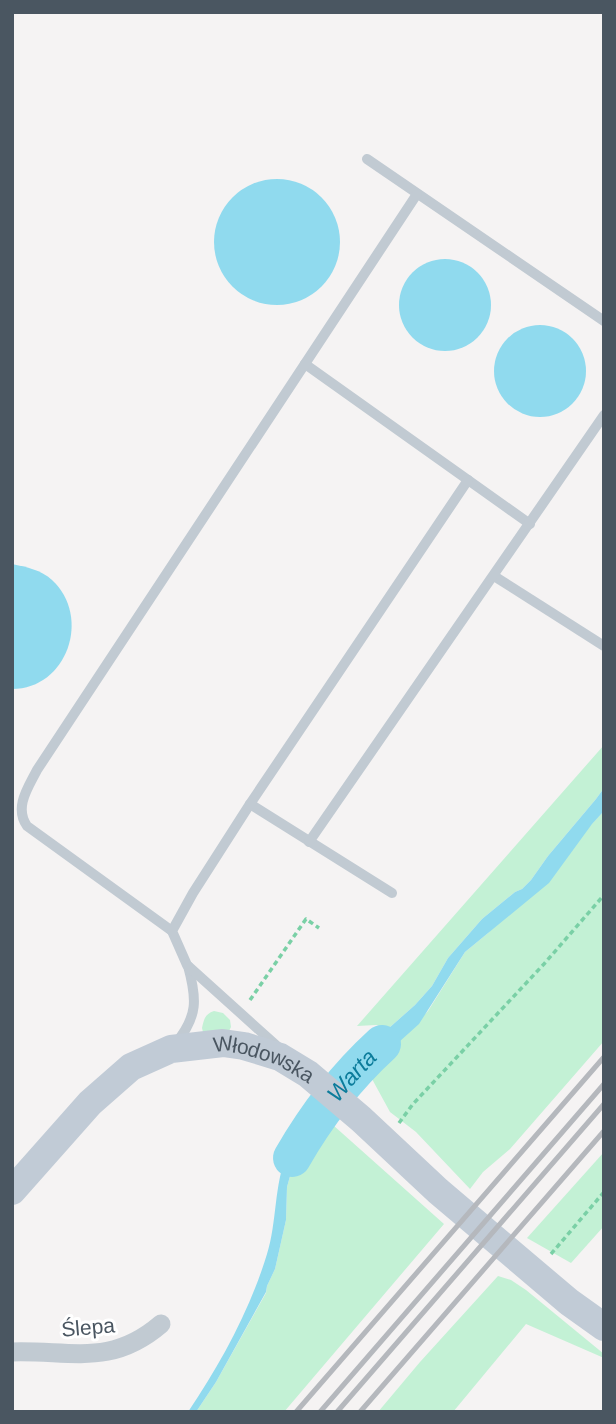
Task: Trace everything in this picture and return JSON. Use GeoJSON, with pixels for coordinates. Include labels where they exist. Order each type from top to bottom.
{"type":"FeatureCollection","features":[{"type":"Feature","properties":{"kind":"street","name":"Włodowska"},"geometry":{"type":"LineString","coordinates":[[12,1192],[90,1103],[137,1063],[171,1049],[223,1043],[244,1046],[280,1057],[308,1074],[536,1275],[604,1327]]}},
{"type":"Feature","properties":{"kind":"street","name":"Ślepa"},"geometry":{"type":"LineString","coordinates":[[12,1352],[98,1354],[138,1342],[161,1324]]}},
{"type":"Feature","properties":{"kind":"lane"},"geometry":{"type":"LineString","coordinates":[[367,159],[604,321]]}},
{"type":"Feature","properties":{"kind":"lane"},"geometry":{"type":"LineString","coordinates":[[171,1049],[186,1031],[195,1004],[187,965],[172,931],[27,826],[20,812],[22,801],[37,770],[417,194]]}},
{"type":"Feature","properties":{"kind":"lane"},"geometry":{"type":"LineString","coordinates":[[305,364],[530,524]]}},
{"type":"Feature","properties":{"kind":"lane"},"geometry":{"type":"LineString","coordinates":[[309,842],[604,415]]}},
{"type":"Feature","properties":{"kind":"lane"},"geometry":{"type":"LineString","coordinates":[[172,931],[250,804],[468,480]]}},
{"type":"Feature","properties":{"kind":"lane"},"geometry":{"type":"LineString","coordinates":[[494,576],[604,646]]}},
{"type":"Feature","properties":{"kind":"lane"},"geometry":{"type":"LineString","coordinates":[[250,804],[392,893]]}},
{"type":"Feature","properties":{"kind":"lane"},"geometry":{"type":"LineString","coordinates":[[187,965],[308,1074]]}},
{"type":"Feature","properties":{"kind":"path"},"geometry":{"type":"LineString","coordinates":[[384,1140],[413,1104],[535,974],[604,895]]}},
{"type":"Feature","properties":{"kind":"path"},"geometry":{"type":"LineString","coordinates":[[249,1002],[306,919],[319,928]]}},
{"type":"Feature","properties":{"kind":"path"},"geometry":{"type":"LineString","coordinates":[[545,1261],[604,1192]]}},
{"type":"Feature","properties":{"kind":"green space"},"geometry":{"type":"Polygon","coordinates":[[[604,745],[604,788],[531,880],[482,919],[448,958],[432,986],[389,1028],[376,1025],[357,1026],[604,745]]]}},
{"type":"Feature","properties":{"kind":"green space"},"geometry":{"type":"Polygon","coordinates":[[[604,811],[604,1041],[510,1149],[483,1172],[470,1189],[416,1132],[390,1112],[366,1068],[389,1051],[428,1011],[465,952],[488,933],[604,811]]]}},
{"type":"Feature","properties":{"kind":"green space"},"geometry":{"type":"Polygon","coordinates":[[[214,1011],[223,1013],[230,1020],[229,1031],[203,1032],[205,1017],[214,1011]]]}},
{"type":"Feature","properties":{"kind":"green space"},"geometry":{"type":"Polygon","coordinates":[[[324,1117],[444,1224],[284,1412],[196,1412],[266,1293],[275,1269],[286,1220],[287,1187],[292,1169],[307,1139],[324,1117]]]}},
{"type":"Feature","properties":{"kind":"green space"},"geometry":{"type":"Polygon","coordinates":[[[604,1152],[604,1226],[571,1263],[527,1238],[604,1152]]]}},
{"type":"Feature","properties":{"kind":"green space"},"geometry":{"type":"Polygon","coordinates":[[[498,1276],[511,1280],[526,1290],[604,1354],[604,1358],[526,1324],[453,1412],[378,1412],[420,1362],[498,1276]]]}},
{"type":"Feature","properties":{"kind":"water"},"geometry":{"type":"Polygon","coordinates":[[[277,179],[301,184],[321,198],[335,218],[340,242],[335,266],[321,286],[301,300],[277,305],[253,300],[233,286],[219,266],[214,242],[219,218],[233,198],[253,184],[277,179]]]}},
{"type":"Feature","properties":{"kind":"water"},"geometry":{"type":"Polygon","coordinates":[[[445,259],[471,267],[483,279],[491,305],[483,331],[471,343],[445,351],[419,343],[407,331],[399,305],[407,279],[419,267],[445,259]]]}},
{"type":"Feature","properties":{"kind":"water"},"geometry":{"type":"Polygon","coordinates":[[[540,325],[558,328],[573,338],[583,353],[586,371],[583,389],[573,404],[558,414],[540,417],[522,414],[507,404],[497,389],[494,371],[497,353],[507,338],[522,328],[540,325]]]}},
{"type":"Feature","properties":{"kind":"water"},"geometry":{"type":"Polygon","coordinates":[[[12,564],[38,571],[52,580],[64,595],[70,613],[71,631],[68,648],[47,677],[31,686],[12,689],[12,564]]]}},
{"type":"Feature","properties":{"kind":"water"},"geometry":{"type":"Polygon","coordinates":[[[604,788],[604,811],[549,883],[465,952],[419,1024],[366,1068],[352,1086],[342,1076],[367,1054],[432,986],[448,958],[482,919],[531,880],[604,788]]]}},
{"type":"Feature","properties":{"kind":"water"},"geometry":{"type":"Polygon","coordinates":[[[317,1110],[324,1117],[307,1139],[292,1169],[287,1187],[286,1220],[275,1269],[266,1292],[216,1382],[196,1412],[188,1412],[223,1355],[252,1295],[270,1242],[287,1154],[317,1110]]]}},
{"type":"Feature","properties":{"kind":"waterway","name":"Warta"},"geometry":{"type":"LineString","coordinates":[[292,1158],[332,1098],[382,1044]]}},
{"type":"Feature","properties":{"kind":"railway"},"geometry":{"type":"LineString","coordinates":[[296,1412],[604,1057]]}},
{"type":"Feature","properties":{"kind":"railway"},"geometry":{"type":"LineString","coordinates":[[320,1412],[604,1084]]}},
{"type":"Feature","properties":{"kind":"railway"},"geometry":{"type":"LineString","coordinates":[[337,1412],[604,1104]]}},
{"type":"Feature","properties":{"kind":"railway"},"geometry":{"type":"LineString","coordinates":[[360,1412],[604,1131]]}}]}
